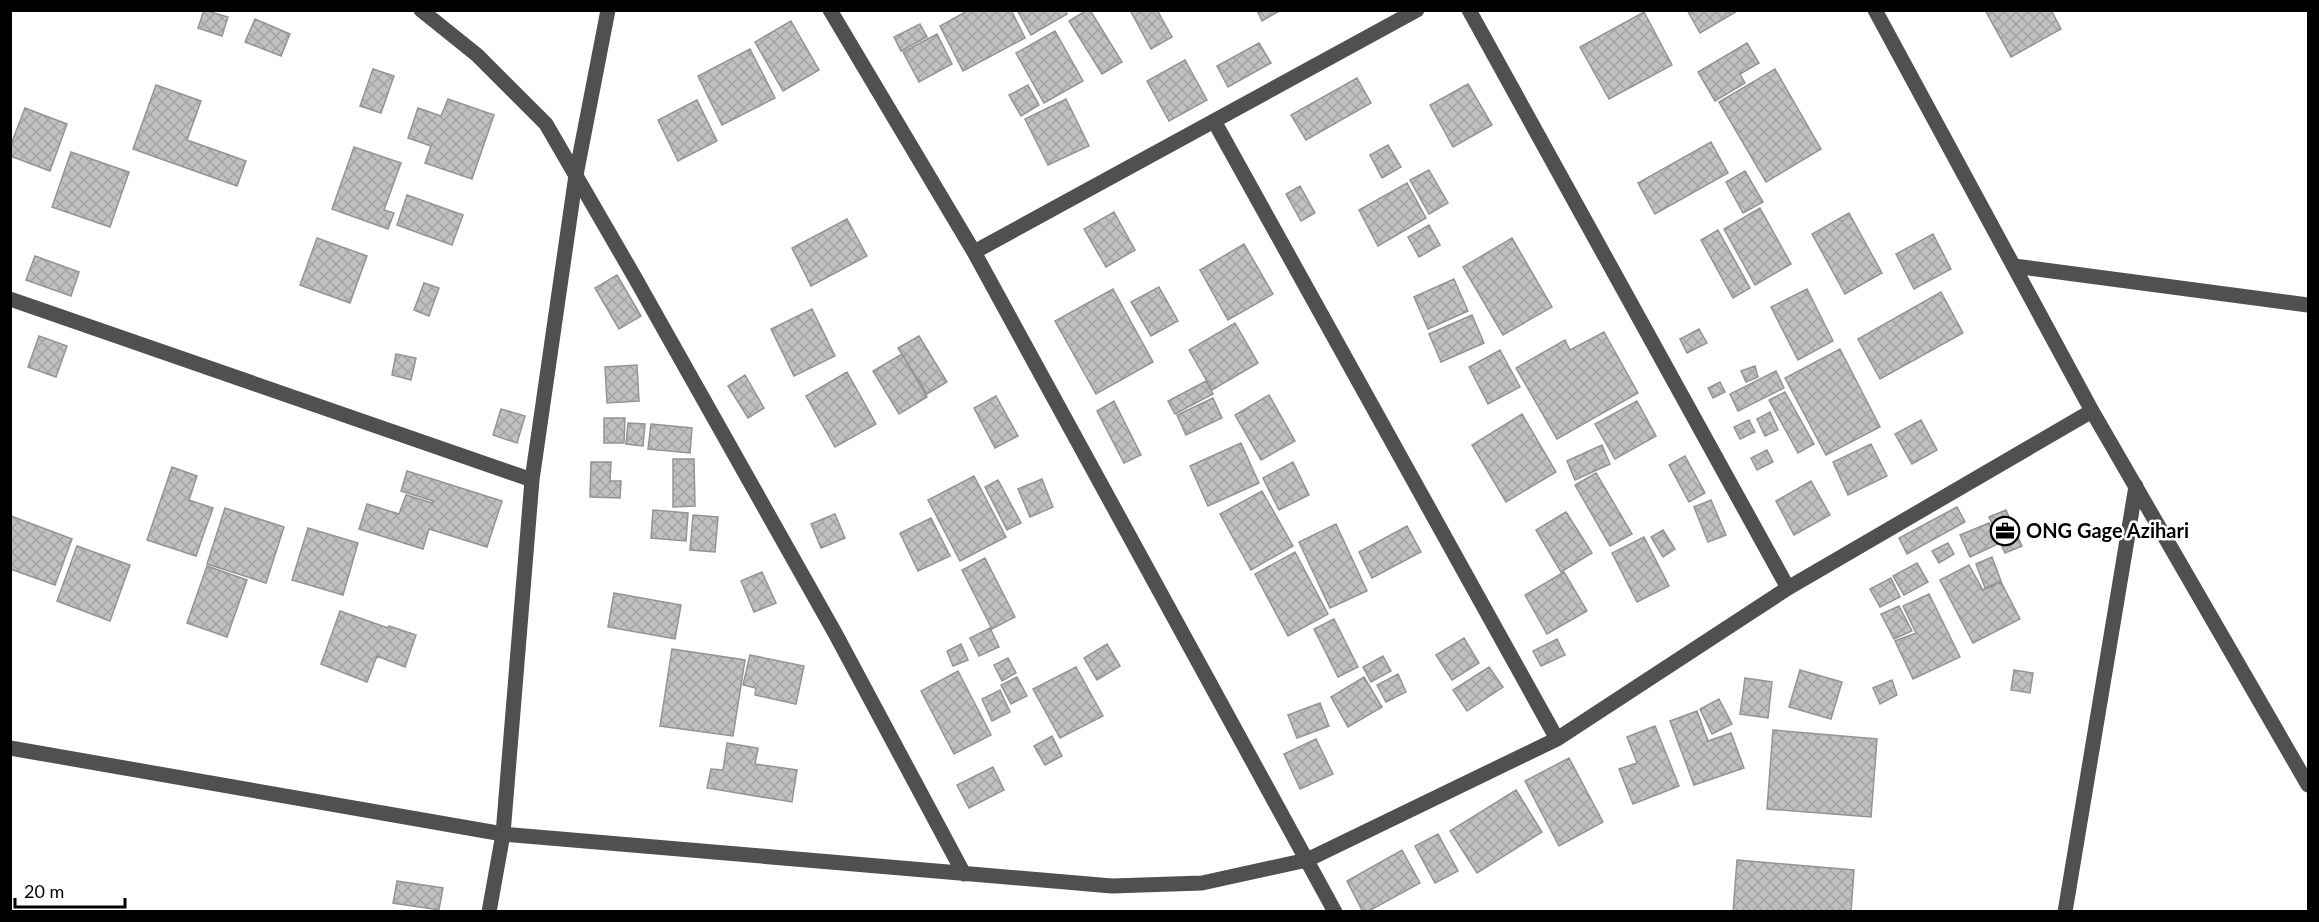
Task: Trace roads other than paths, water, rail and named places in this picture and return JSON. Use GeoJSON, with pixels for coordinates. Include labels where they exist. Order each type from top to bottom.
{"type":"FeatureCollection","features":[{"type":"Feature","properties":{"kind":"street"},"geometry":{"type":"LineString","coordinates":[[421,10],[477,55],[546,124],[829,623],[964,874]]}},
{"type":"Feature","properties":{"kind":"street"},"geometry":{"type":"LineString","coordinates":[[489,912],[503,834],[532,480],[576,175],[608,10]]}},
{"type":"Feature","properties":{"kind":"street"},"geometry":{"type":"LineString","coordinates":[[830,10],[974,252],[1335,912]]}},
{"type":"Feature","properties":{"kind":"street"},"geometry":{"type":"LineString","coordinates":[[974,252],[1417,10]]}},
{"type":"Feature","properties":{"kind":"street"},"geometry":{"type":"LineString","coordinates":[[1469,10],[1788,588]]}},
{"type":"Feature","properties":{"kind":"street"},"geometry":{"type":"LineString","coordinates":[[1875,10],[2092,411],[2308,785]]}},
{"type":"Feature","properties":{"kind":"street"},"geometry":{"type":"LineString","coordinates":[[1214,121],[1557,739]]}},
{"type":"Feature","properties":{"kind":"street"},"geometry":{"type":"LineString","coordinates":[[2014,266],[2308,305]]}},
{"type":"Feature","properties":{"kind":"street"},"geometry":{"type":"LineString","coordinates":[[10,298],[532,480]]}},
{"type":"Feature","properties":{"kind":"street"},"geometry":{"type":"LineString","coordinates":[[10,748],[503,834],[1112,886],[1202,883],[1307,860],[1557,739],[1788,588],[2092,411]]}},
{"type":"Feature","properties":{"kind":"street"},"geometry":{"type":"LineString","coordinates":[[2065,912],[2136,486]]}},
{"type":"Feature","properties":{"kind":"place","name":"ONG Gage Azihari"},"geometry":{"type":"Point","coordinates":[2005,531]}}]}
